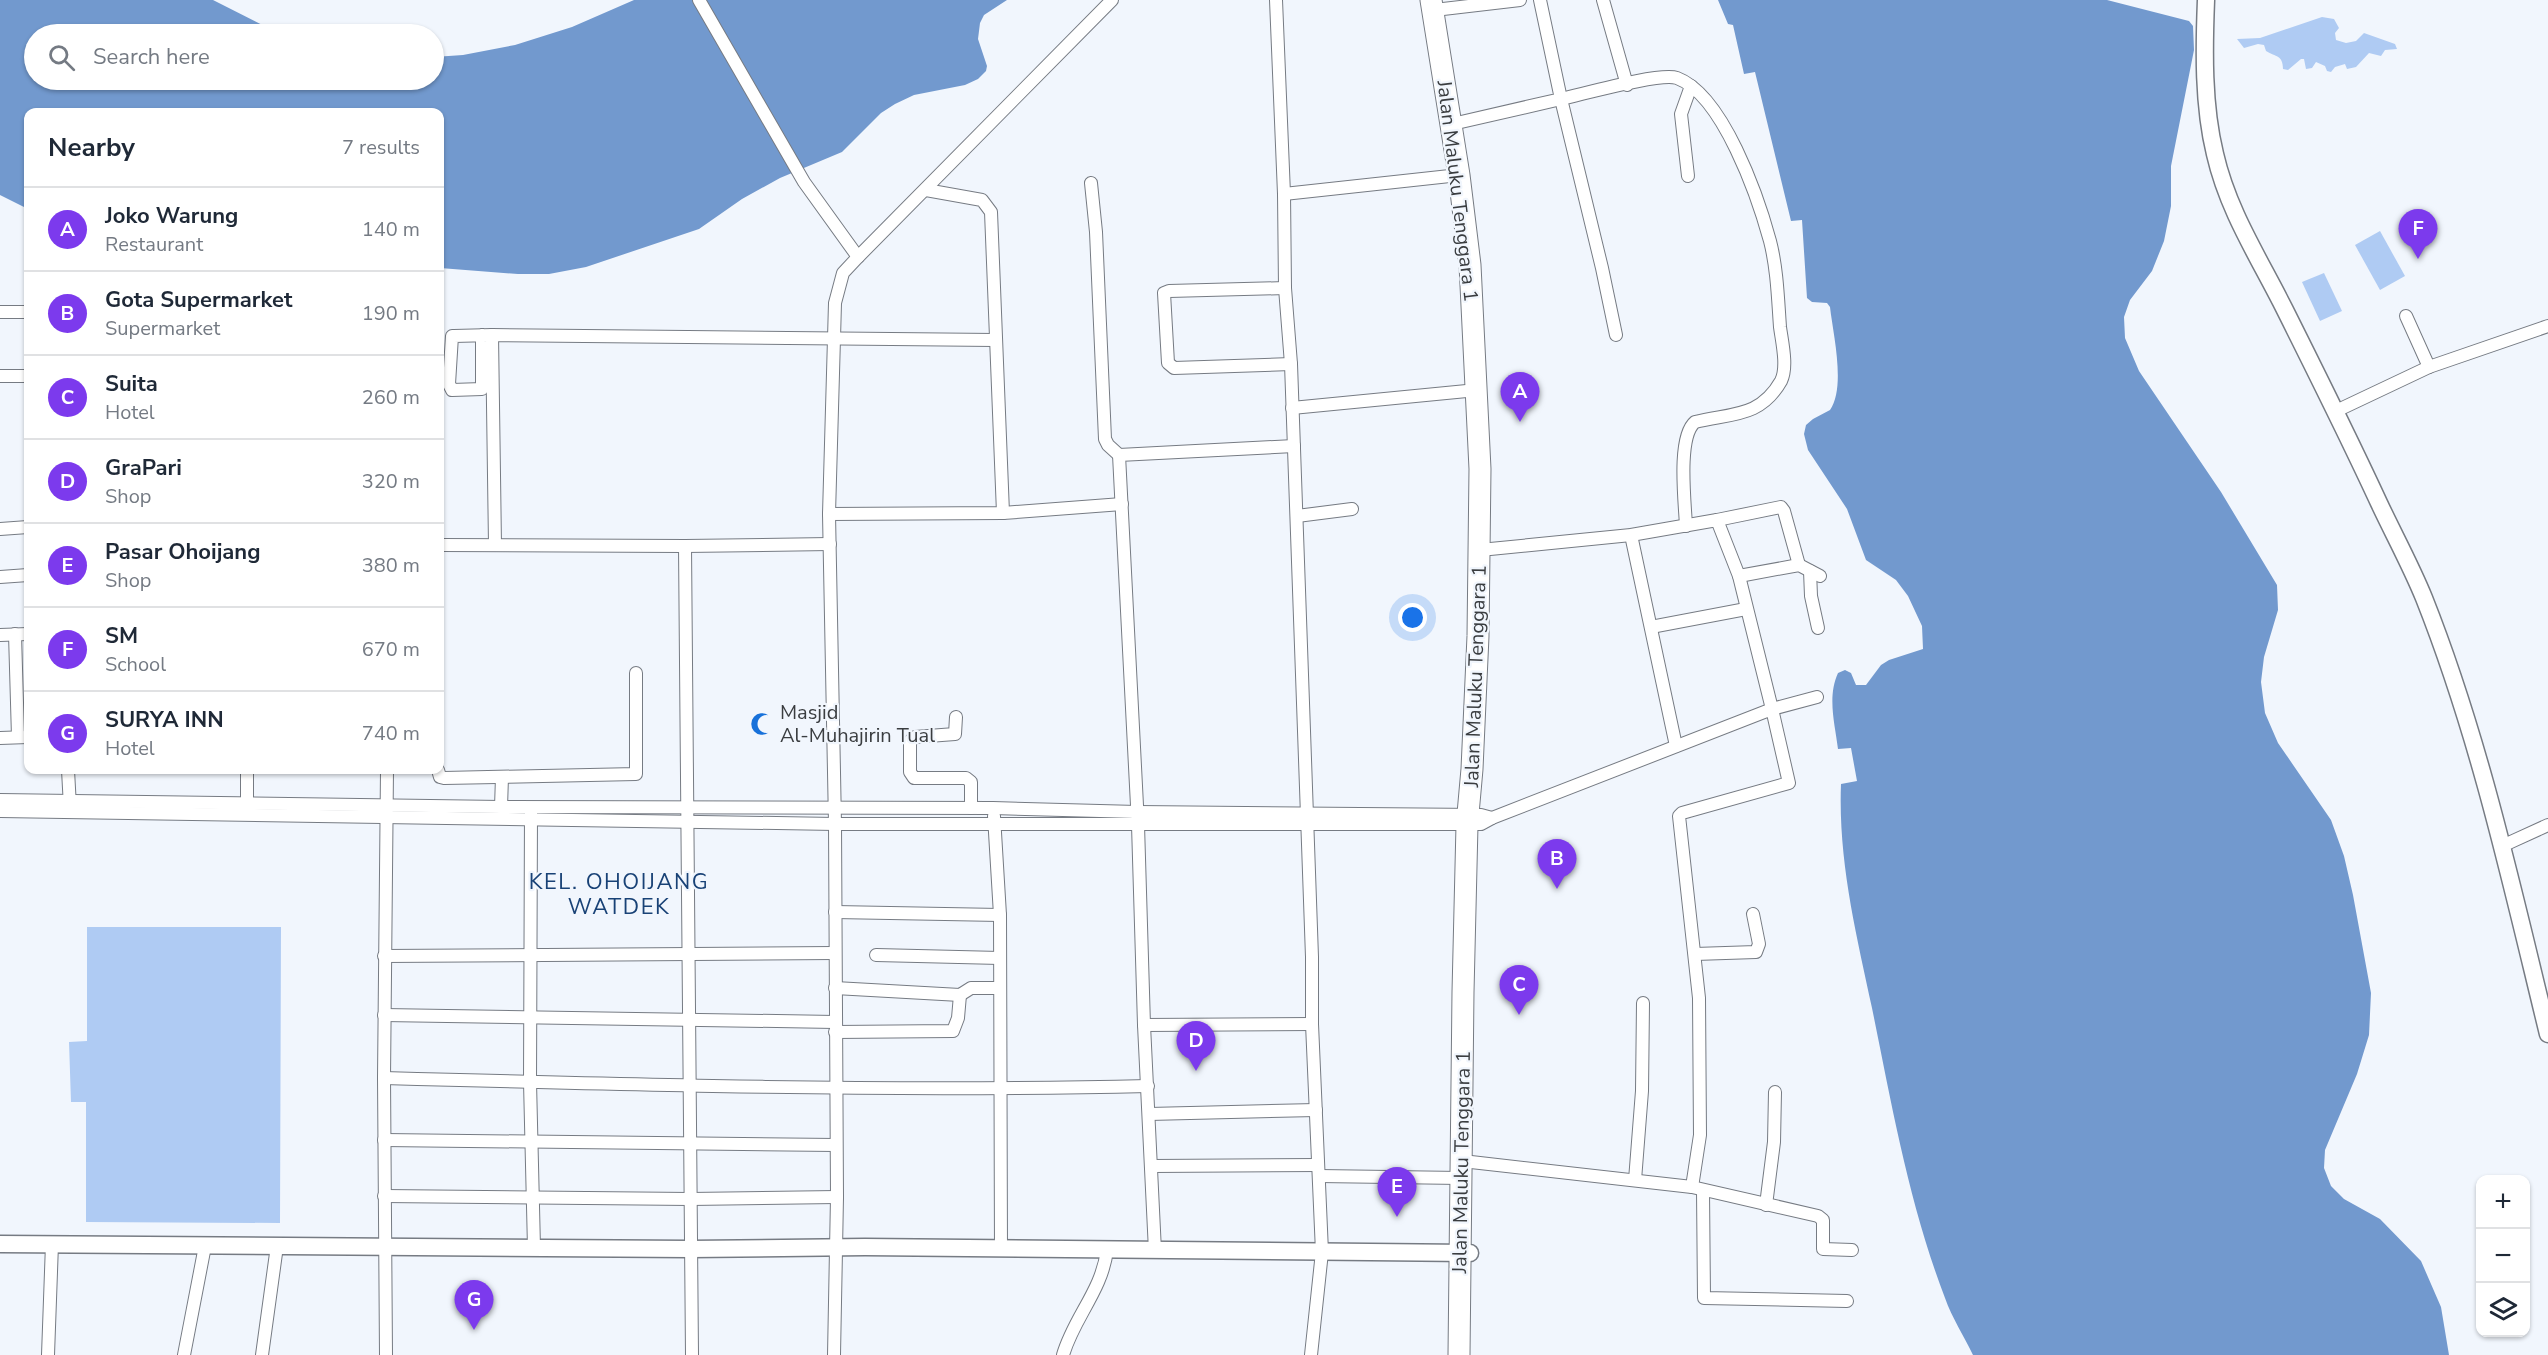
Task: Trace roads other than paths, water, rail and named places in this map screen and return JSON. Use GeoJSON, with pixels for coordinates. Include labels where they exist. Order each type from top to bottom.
{"type":"FeatureCollection","features":[{"type":"Feature","properties":{"kind":"highway","name":"Jalan Maluku Tenggara 1"},"geometry":{"type":"LineString","coordinates":[[1439,3],[1461,122],[1475,219],[1487,351],[1485,550],[1472,769],[1478,819],[1466,1170],[1465,1254],[1468,1355]]}},
{"type":"Feature","properties":{"kind":"highway","name":"Jalan Maluku Tenggara 1"},"geometry":{"type":"LineString","coordinates":[[1439,3],[1470,265],[1485,550]]}},
{"type":"Feature","properties":{"kind":"highway","name":"Jalan Maluku Tenggara 1"},"geometry":{"type":"LineString","coordinates":[[1458,1355],[1465,1254]]}},
{"type":"Feature","properties":{"kind":"street"},"geometry":{"type":"LineString","coordinates":[[699,0],[804,182],[858,256]]}},
{"type":"Feature","properties":{"kind":"street"},"geometry":{"type":"LineString","coordinates":[[834,1355],[837,1197],[835,824],[829,514],[832,337],[839,282],[843,273],[858,256],[1112,0]]}},
{"type":"Feature","properties":{"kind":"street"},"geometry":{"type":"LineString","coordinates":[[1276,0],[1284,194],[1284,288],[1291,364],[1297,516],[1312,1024],[1322,1252],[1311,1355]]}},
{"type":"Feature","properties":{"kind":"street"},"geometry":{"type":"LineString","coordinates":[[1439,3],[1520,0]]}},
{"type":"Feature","properties":{"kind":"street"},"geometry":{"type":"LineString","coordinates":[[1540,0],[1616,335]]}},
{"type":"Feature","properties":{"kind":"street"},"geometry":{"type":"LineString","coordinates":[[1603,0],[1627,85]]}},
{"type":"Feature","properties":{"kind":"street"},"geometry":{"type":"LineString","coordinates":[[2206,0],[2205,35],[2210,132],[2221,178],[2241,229],[2336,411],[2423,596],[2465,715],[2502,846],[2548,1034]]}},
{"type":"Feature","properties":{"kind":"street"},"geometry":{"type":"LineString","coordinates":[[1461,122],[1667,77],[1677,78],[1691,86],[1711,105],[1728,132],[1769,240],[1784,373],[1766,401],[1753,410],[1695,422],[1690,426],[1685,442],[1686,526]]}},
{"type":"Feature","properties":{"kind":"street"},"geometry":{"type":"LineString","coordinates":[[1688,176],[1681,114],[1691,86]]}},
{"type":"Feature","properties":{"kind":"street"},"geometry":{"type":"LineString","coordinates":[[1284,194],[1459,175]]}},
{"type":"Feature","properties":{"kind":"street"},"geometry":{"type":"LineString","coordinates":[[1091,183],[1096,232],[1105,439],[1108,445],[1119,454],[1294,446]]}},
{"type":"Feature","properties":{"kind":"street"},"geometry":{"type":"LineString","coordinates":[[926,190],[981,200],[991,212],[1003,513]]}},
{"type":"Feature","properties":{"kind":"street"},"geometry":{"type":"LineString","coordinates":[[1284,288],[1164,293],[1168,363],[1174,368],[1291,364]]}},
{"type":"Feature","properties":{"kind":"street"},"geometry":{"type":"LineString","coordinates":[[0,312],[24,312]]}},
{"type":"Feature","properties":{"kind":"street"},"geometry":{"type":"LineString","coordinates":[[2406,316],[2429,367]]}},
{"type":"Feature","properties":{"kind":"street"},"geometry":{"type":"LineString","coordinates":[[2336,411],[2429,367],[2548,326]]}},
{"type":"Feature","properties":{"kind":"street"},"geometry":{"type":"LineString","coordinates":[[487,335],[482,389],[452,390],[449,384],[452,336],[487,335],[832,337],[995,340]]}},
{"type":"Feature","properties":{"kind":"street"},"geometry":{"type":"LineString","coordinates":[[487,335],[495,545]]}},
{"type":"Feature","properties":{"kind":"street"},"geometry":{"type":"LineString","coordinates":[[0,376],[24,376]]}},
{"type":"Feature","properties":{"kind":"street"},"geometry":{"type":"LineString","coordinates":[[1292,408],[1477,390]]}},
{"type":"Feature","properties":{"kind":"street"},"geometry":{"type":"LineString","coordinates":[[1119,454],[1155,1251]]}},
{"type":"Feature","properties":{"kind":"street"},"geometry":{"type":"LineString","coordinates":[[829,514],[1003,513],[1122,504]]}},
{"type":"Feature","properties":{"kind":"street"},"geometry":{"type":"LineString","coordinates":[[1485,550],[1631,535],[1781,507],[1810,571],[1811,596],[1818,628]]}},
{"type":"Feature","properties":{"kind":"street"},"geometry":{"type":"LineString","coordinates":[[1297,516],[1352,509]]}},
{"type":"Feature","properties":{"kind":"street"},"geometry":{"type":"LineString","coordinates":[[1717,520],[1738,576],[1773,709],[1789,783],[1682,813],[1679,816],[1699,986],[1701,1104],[1698,1189],[1704,1298],[1847,1301]]}},
{"type":"Feature","properties":{"kind":"street"},"geometry":{"type":"LineString","coordinates":[[0,529],[24,527]]}},
{"type":"Feature","properties":{"kind":"street"},"geometry":{"type":"LineString","coordinates":[[1631,535],[1676,746]]}},
{"type":"Feature","properties":{"kind":"street"},"geometry":{"type":"LineString","coordinates":[[444,545],[830,544]]}},
{"type":"Feature","properties":{"kind":"street"},"geometry":{"type":"LineString","coordinates":[[685,546],[692,1355]]}},
{"type":"Feature","properties":{"kind":"street"},"geometry":{"type":"LineString","coordinates":[[1738,576],[1810,571]]}},
{"type":"Feature","properties":{"kind":"street"},"geometry":{"type":"LineString","coordinates":[[0,577],[24,575]]}},
{"type":"Feature","properties":{"kind":"street"},"geometry":{"type":"LineString","coordinates":[[1651,627],[1746,609]]}},
{"type":"Feature","properties":{"kind":"street"},"geometry":{"type":"LineString","coordinates":[[0,738],[23,737],[15,634]]}},
{"type":"Feature","properties":{"kind":"street"},"geometry":{"type":"LineString","coordinates":[[0,635],[24,634]]}},
{"type":"Feature","properties":{"kind":"street"},"geometry":{"type":"LineString","coordinates":[[439,774],[444,778],[636,774],[636,673]]}},
{"type":"Feature","properties":{"kind":"street"},"geometry":{"type":"LineString","coordinates":[[0,811],[70,807],[531,813],[688,821],[835,824],[1137,818],[1478,819],[1773,709],[1817,698]]}},
{"type":"Feature","properties":{"kind":"street"},"geometry":{"type":"LineString","coordinates":[[956,717],[956,734],[915,737],[910,741],[910,772],[914,778],[966,778],[971,782],[971,808]]}},
{"type":"Feature","properties":{"kind":"street"},"geometry":{"type":"LineString","coordinates":[[68,774],[70,807]]}},
{"type":"Feature","properties":{"kind":"street"},"geometry":{"type":"LineString","coordinates":[[247,774],[247,809]]}},
{"type":"Feature","properties":{"kind":"street"},"geometry":{"type":"LineString","coordinates":[[386,1355],[384,956],[387,774]]}},
{"type":"Feature","properties":{"kind":"street"},"geometry":{"type":"LineString","coordinates":[[501,807],[502,777]]}},
{"type":"Feature","properties":{"kind":"street"},"geometry":{"type":"LineString","coordinates":[[0,800],[70,807]]}},
{"type":"Feature","properties":{"kind":"street"},"geometry":{"type":"LineString","coordinates":[[386,812],[501,807],[531,813],[688,806],[993,808],[1137,818]]}},
{"type":"Feature","properties":{"kind":"street"},"geometry":{"type":"LineString","coordinates":[[993,808],[1000,915],[1001,1250]]}},
{"type":"Feature","properties":{"kind":"street"},"geometry":{"type":"LineString","coordinates":[[531,813],[530,1082],[534,1248]]}},
{"type":"Feature","properties":{"kind":"street"},"geometry":{"type":"LineString","coordinates":[[2502,846],[2548,825]]}},
{"type":"Feature","properties":{"kind":"street"},"geometry":{"type":"LineString","coordinates":[[835,912],[1000,915]]}},
{"type":"Feature","properties":{"kind":"street"},"geometry":{"type":"LineString","coordinates":[[1695,954],[1756,952],[1759,944],[1753,914]]}},
{"type":"Feature","properties":{"kind":"street"},"geometry":{"type":"LineString","coordinates":[[384,956],[687,956],[835,953]]}},
{"type":"Feature","properties":{"kind":"street"},"geometry":{"type":"LineString","coordinates":[[876,955],[1000,958]]}},
{"type":"Feature","properties":{"kind":"street"},"geometry":{"type":"LineString","coordinates":[[835,988],[960,995],[971,988],[1000,988]]}},
{"type":"Feature","properties":{"kind":"street"},"geometry":{"type":"LineString","coordinates":[[384,1015],[689,1021],[953,1031],[956,1029],[960,995]]}},
{"type":"Feature","properties":{"kind":"street"},"geometry":{"type":"LineString","coordinates":[[1635,1180],[1642,1091],[1643,1003]]}},
{"type":"Feature","properties":{"kind":"street"},"geometry":{"type":"LineString","coordinates":[[1144,1026],[1312,1024]]}},
{"type":"Feature","properties":{"kind":"street"},"geometry":{"type":"LineString","coordinates":[[384,1078],[835,1089],[1002,1090],[1148,1086]]}},
{"type":"Feature","properties":{"kind":"street"},"geometry":{"type":"LineString","coordinates":[[1766,1205],[1774,1142],[1775,1092]]}},
{"type":"Feature","properties":{"kind":"street"},"geometry":{"type":"LineString","coordinates":[[1149,1114],[1316,1110]]}},
{"type":"Feature","properties":{"kind":"street"},"geometry":{"type":"LineString","coordinates":[[384,1140],[836,1145]]}},
{"type":"Feature","properties":{"kind":"street"},"geometry":{"type":"LineString","coordinates":[[1152,1167],[1466,1170],[1635,1180],[1698,1189],[1821,1217],[1823,1220],[1823,1249],[1852,1251]]}},
{"type":"Feature","properties":{"kind":"street"},"geometry":{"type":"LineString","coordinates":[[384,1196],[690,1199],[837,1197]]}},
{"type":"Feature","properties":{"kind":"street"},"geometry":{"type":"LineString","coordinates":[[0,1244],[1465,1254]]}},
{"type":"Feature","properties":{"kind":"street"},"geometry":{"type":"LineString","coordinates":[[48,1355],[52,1244]]}},
{"type":"Feature","properties":{"kind":"street"},"geometry":{"type":"LineString","coordinates":[[184,1355],[205,1246]]}},
{"type":"Feature","properties":{"kind":"street"},"geometry":{"type":"LineString","coordinates":[[262,1355],[277,1246]]}},
{"type":"Feature","properties":{"kind":"street"},"geometry":{"type":"LineString","coordinates":[[1063,1355],[1072,1331],[1104,1270],[1107,1250]]}},
{"type":"Feature","properties":{"kind":"place","name":"SM"},"geometry":{"type":"Point","coordinates":[2418,259]}},
{"type":"Feature","properties":{"kind":"place","name":"Joko Warung"},"geometry":{"type":"Point","coordinates":[1520,422]}},
{"type":"Feature","properties":{"kind":"place","name":"Masjid Al-Muhajirin Tual"},"geometry":{"type":"Point","coordinates":[762,724]}},
{"type":"Feature","properties":{"kind":"place","name":"Gota Supermarket"},"geometry":{"type":"Point","coordinates":[1557,889]}},
{"type":"Feature","properties":{"kind":"place","name":"Suita"},"geometry":{"type":"Point","coordinates":[1519,1015]}},
{"type":"Feature","properties":{"kind":"place","name":"GraPari"},"geometry":{"type":"Point","coordinates":[1196,1071]}},
{"type":"Feature","properties":{"kind":"place","name":"Pasar Ohoijang"},"geometry":{"type":"Point","coordinates":[1397,1217]}},
{"type":"Feature","properties":{"kind":"place","name":"SURYA INN"},"geometry":{"type":"Point","coordinates":[474,1330]}},
{"type":"Feature","properties":{"kind":"district","name":"KEL. OHOIJANG WATDEK"},"geometry":{"type":"Point","coordinates":[619,894]}}]}
